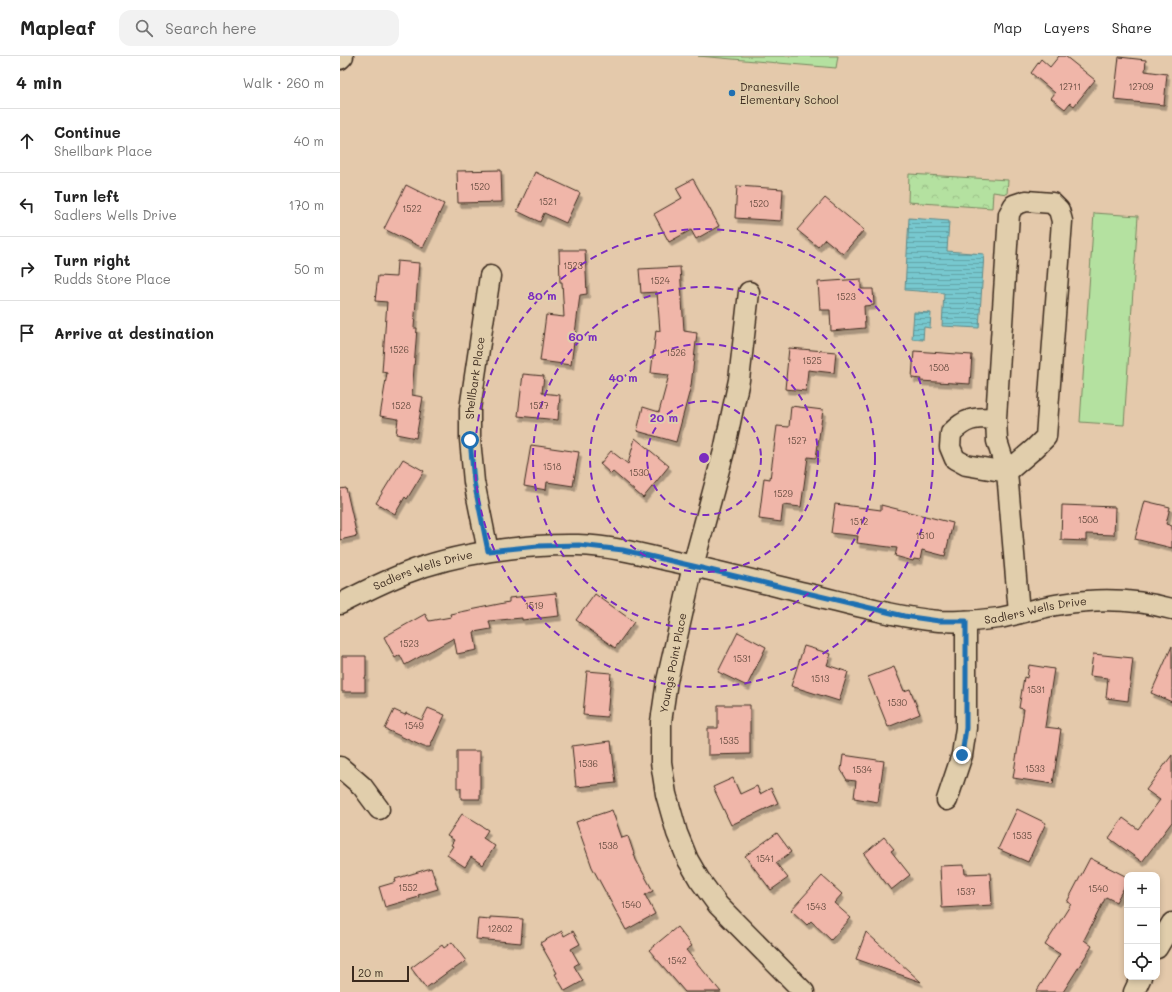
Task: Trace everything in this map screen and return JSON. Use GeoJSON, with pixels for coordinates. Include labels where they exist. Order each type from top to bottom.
{"type":"FeatureCollection","features":[{"type":"Feature","properties":{"kind":"street"},"geometry":{"type":"LineString","coordinates":[[996,418],[973,418],[959,424],[951,433],[950,447],[955,459],[966,466],[1007,472],[1046,437],[1062,221],[1059,210],[1052,203],[1026,201],[1014,205],[1009,214],[996,418],[997,441],[1007,472],[1019,613]]}},
{"type":"Feature","properties":{"kind":"street","name":"Shellbark Place"},"geometry":{"type":"LineString","coordinates":[[488,551],[474,482],[470,440],[470,409],[490,276]]}},
{"type":"Feature","properties":{"kind":"street","name":"Youngs Point Place"},"geometry":{"type":"LineString","coordinates":[[749,292],[737,388],[724,451],[693,566],[667,681],[661,722],[661,762],[666,794],[677,833],[688,860],[699,879],[718,905],[804,992]]}},
{"type":"Feature","properties":{"kind":"street","name":"Sadlers Wells Drive"},"geometry":{"type":"LineString","coordinates":[[340,604],[366,590],[407,572],[440,561],[488,551],[538,546],[579,545],[623,550],[904,616],[939,621],[966,621],[998,618],[1061,604],[1091,600],[1124,600],[1158,605],[1172,609]]}},
{"type":"Feature","properties":{"kind":"street"},"geometry":{"type":"LineString","coordinates":[[947,800],[962,755],[966,728],[966,621]]}},
{"type":"Feature","properties":{"kind":"street"},"geometry":{"type":"LineString","coordinates":[[340,767],[362,786],[380,809]]}},
{"type":"Feature","properties":{"kind":"street"},"geometry":{"type":"LineString","coordinates":[[1159,944],[1172,923]]}},
{"type":"Feature","properties":{"kind":"street"},"geometry":{"type":"LineString","coordinates":[[1134,992],[1140,980]]}},
{"type":"Feature","properties":{"kind":"green space"},"geometry":{"type":"Polygon","coordinates":[[[698,56],[838,56],[836,68],[698,56]]]}},
{"type":"Feature","properties":{"kind":"green space"},"geometry":{"type":"Polygon","coordinates":[[[909,174],[1008,180],[1007,194],[993,192],[992,208],[908,202],[909,174]]]}},
{"type":"Feature","properties":{"kind":"green space"},"geometry":{"type":"Polygon","coordinates":[[[1094,213],[1138,216],[1124,425],[1080,422],[1094,213]]]}},
{"type":"Feature","properties":{"kind":"water"},"geometry":{"type":"Polygon","coordinates":[[[909,218],[949,221],[947,251],[984,254],[979,328],[942,326],[944,293],[905,290],[909,218]]]}},
{"type":"Feature","properties":{"kind":"water"},"geometry":{"type":"Polygon","coordinates":[[[914,312],[931,313],[930,328],[924,327],[923,340],[912,339],[914,312]]]}},
{"type":"Feature","properties":{"kind":"building"},"geometry":{"type":"Polygon","coordinates":[[[1059,56],[1065,56],[1095,80],[1074,106],[1070,103],[1065,109],[1051,98],[1055,93],[1031,73],[1041,59],[1050,67],[1059,56]]]}},
{"type":"Feature","properties":{"kind":"building"},"geometry":{"type":"Polygon","coordinates":[[[1119,57],[1146,60],[1145,71],[1167,74],[1164,105],[1114,100],[1119,57]]]}},
{"type":"Feature","properties":{"kind":"building"},"geometry":{"type":"Polygon","coordinates":[[[501,170],[502,202],[458,203],[457,171],[501,170]]]}},
{"type":"Feature","properties":{"kind":"building"},"geometry":{"type":"Polygon","coordinates":[[[535,172],[580,193],[566,223],[544,213],[540,222],[517,211],[535,172]]]}},
{"type":"Feature","properties":{"kind":"building"},"geometry":{"type":"Polygon","coordinates":[[[693,179],[719,226],[696,239],[691,230],[669,242],[654,214],[682,198],[676,188],[693,179]]]}},
{"type":"Feature","properties":{"kind":"building"},"geometry":{"type":"Polygon","coordinates":[[[406,185],[444,204],[423,248],[384,229],[406,185]]]}},
{"type":"Feature","properties":{"kind":"building"},"geometry":{"type":"Polygon","coordinates":[[[737,186],[783,189],[781,221],[735,218],[737,186]]]}},
{"type":"Feature","properties":{"kind":"building"},"geometry":{"type":"Polygon","coordinates":[[[825,198],[864,230],[843,254],[825,239],[818,247],[797,230],[825,198]]]}},
{"type":"Feature","properties":{"kind":"building"},"geometry":{"type":"Polygon","coordinates":[[[559,250],[585,250],[587,294],[580,295],[571,365],[540,361],[546,315],[564,317],[562,282],[560,282],[559,250]]]}},
{"type":"Feature","properties":{"kind":"building"},"geometry":{"type":"Polygon","coordinates":[[[397,261],[419,263],[414,328],[417,328],[412,395],[423,397],[416,438],[396,434],[398,419],[380,416],[387,373],[382,372],[387,302],[375,301],[378,276],[396,277],[397,261]]]}},
{"type":"Feature","properties":{"kind":"building"},"geometry":{"type":"Polygon","coordinates":[[[680,267],[684,331],[697,333],[691,386],[676,442],[637,431],[643,407],[659,412],[669,375],[651,373],[656,330],[660,331],[657,292],[641,293],[639,269],[680,267]]]}},
{"type":"Feature","properties":{"kind":"building"},"geometry":{"type":"Polygon","coordinates":[[[861,279],[861,289],[873,289],[874,305],[864,306],[865,328],[831,331],[830,310],[820,310],[818,282],[861,279]]]}},
{"type":"Feature","properties":{"kind":"building"},"geometry":{"type":"Polygon","coordinates":[[[789,348],[836,352],[834,373],[808,370],[806,391],[785,389],[789,348]]]}},
{"type":"Feature","properties":{"kind":"building"},"geometry":{"type":"Polygon","coordinates":[[[914,351],[972,355],[970,384],[920,381],[921,379],[912,378],[914,351]]]}},
{"type":"Feature","properties":{"kind":"building"},"geometry":{"type":"Polygon","coordinates":[[[523,374],[544,376],[542,393],[560,395],[558,420],[518,416],[523,374]]]}},
{"type":"Feature","properties":{"kind":"building"},"geometry":{"type":"Polygon","coordinates":[[[791,406],[823,410],[816,458],[808,457],[801,507],[783,505],[781,522],[759,519],[764,478],[770,479],[777,426],[789,427],[791,406]]]}},
{"type":"Feature","properties":{"kind":"building"},"geometry":{"type":"Polygon","coordinates":[[[635,438],[669,466],[643,498],[613,472],[611,474],[600,464],[611,451],[628,464],[635,438]]]}},
{"type":"Feature","properties":{"kind":"building"},"geometry":{"type":"Polygon","coordinates":[[[531,445],[579,452],[573,486],[547,482],[546,490],[524,486],[531,445]]]}},
{"type":"Feature","properties":{"kind":"building"},"geometry":{"type":"Polygon","coordinates":[[[403,459],[424,471],[407,499],[405,497],[395,514],[376,503],[403,459]]]}},
{"type":"Feature","properties":{"kind":"building"},"geometry":{"type":"Polygon","coordinates":[[[346,488],[357,536],[340,540],[340,489],[346,488]]]}},
{"type":"Feature","properties":{"kind":"building"},"geometry":{"type":"Polygon","coordinates":[[[1145,501],[1170,507],[1166,524],[1172,526],[1172,548],[1135,539],[1145,501]]]}},
{"type":"Feature","properties":{"kind":"building"},"geometry":{"type":"Polygon","coordinates":[[[835,504],[881,510],[881,505],[953,523],[945,556],[922,550],[920,560],[914,559],[913,561],[895,556],[897,548],[857,543],[858,536],[831,533],[835,504]]]}},
{"type":"Feature","properties":{"kind":"building"},"geometry":{"type":"Polygon","coordinates":[[[1062,505],[1115,507],[1114,535],[1086,534],[1086,541],[1061,540],[1062,505]]]}},
{"type":"Feature","properties":{"kind":"building"},"geometry":{"type":"Polygon","coordinates":[[[556,593],[559,616],[522,620],[522,618],[489,621],[491,629],[474,632],[477,650],[457,654],[454,638],[405,665],[400,655],[395,658],[384,637],[425,614],[429,621],[451,617],[450,614],[509,602],[509,598],[556,593]]]}},
{"type":"Feature","properties":{"kind":"building"},"geometry":{"type":"Polygon","coordinates":[[[595,594],[634,622],[615,648],[576,620],[595,594]]]}},
{"type":"Feature","properties":{"kind":"building"},"geometry":{"type":"Polygon","coordinates":[[[738,632],[766,647],[747,686],[718,672],[738,632]]]}},
{"type":"Feature","properties":{"kind":"building"},"geometry":{"type":"Polygon","coordinates":[[[804,646],[831,654],[827,665],[848,672],[839,701],[791,686],[804,646]]]}},
{"type":"Feature","properties":{"kind":"building"},"geometry":{"type":"Polygon","coordinates":[[[1172,646],[1172,702],[1151,693],[1172,646]]]}},
{"type":"Feature","properties":{"kind":"building"},"geometry":{"type":"Polygon","coordinates":[[[1093,654],[1133,658],[1128,701],[1106,698],[1108,678],[1090,676],[1093,654]]]}},
{"type":"Feature","properties":{"kind":"building"},"geometry":{"type":"Polygon","coordinates":[[[342,656],[366,656],[365,692],[342,692],[342,656]]]}},
{"type":"Feature","properties":{"kind":"building"},"geometry":{"type":"Polygon","coordinates":[[[1029,665],[1054,669],[1045,727],[1061,729],[1053,784],[1013,778],[1024,709],[1019,708],[1024,677],[1027,678],[1029,665]]]}},
{"type":"Feature","properties":{"kind":"building"},"geometry":{"type":"Polygon","coordinates":[[[894,667],[904,691],[910,689],[920,714],[888,727],[868,677],[894,667]]]}},
{"type":"Feature","properties":{"kind":"building"},"geometry":{"type":"Polygon","coordinates":[[[587,671],[611,673],[607,717],[583,715],[587,671]]]}},
{"type":"Feature","properties":{"kind":"building"},"geometry":{"type":"Polygon","coordinates":[[[718,705],[750,705],[750,754],[708,755],[708,728],[718,728],[718,705]]]}},
{"type":"Feature","properties":{"kind":"building"},"geometry":{"type":"Polygon","coordinates":[[[428,708],[445,715],[430,747],[424,747],[385,729],[394,710],[405,715],[406,713],[422,720],[428,708]]]}},
{"type":"Feature","properties":{"kind":"building"},"geometry":{"type":"Polygon","coordinates":[[[611,741],[616,783],[576,787],[572,746],[611,741]]]}},
{"type":"Feature","properties":{"kind":"building"},"geometry":{"type":"Polygon","coordinates":[[[457,751],[480,751],[480,799],[461,799],[461,788],[457,788],[457,751]]]}},
{"type":"Feature","properties":{"kind":"building"},"geometry":{"type":"Polygon","coordinates":[[[843,755],[884,761],[878,802],[854,798],[856,781],[847,780],[841,770],[843,755]]]}},
{"type":"Feature","properties":{"kind":"building"},"geometry":{"type":"Polygon","coordinates":[[[1172,755],[1172,822],[1142,862],[1109,838],[1123,818],[1138,829],[1160,800],[1146,790],[1172,755]]]}},
{"type":"Feature","properties":{"kind":"building"},"geometry":{"type":"Polygon","coordinates":[[[733,778],[740,794],[757,786],[760,794],[771,788],[778,803],[731,825],[713,787],[733,778]]]}},
{"type":"Feature","properties":{"kind":"building"},"geometry":{"type":"Polygon","coordinates":[[[1017,809],[1046,823],[1028,862],[998,849],[1017,809]]]}},
{"type":"Feature","properties":{"kind":"building"},"geometry":{"type":"Polygon","coordinates":[[[612,810],[622,838],[628,836],[636,860],[653,891],[645,895],[655,914],[626,930],[592,867],[576,822],[612,810]]]}},
{"type":"Feature","properties":{"kind":"building"},"geometry":{"type":"Polygon","coordinates":[[[462,814],[488,830],[483,838],[495,846],[483,865],[471,857],[465,867],[447,855],[453,846],[451,845],[454,840],[447,836],[462,814]]]}},
{"type":"Feature","properties":{"kind":"building"},"geometry":{"type":"Polygon","coordinates":[[[777,833],[791,852],[776,863],[788,878],[771,890],[745,856],[777,833]]]}},
{"type":"Feature","properties":{"kind":"building"},"geometry":{"type":"Polygon","coordinates":[[[884,837],[894,849],[891,851],[910,875],[891,890],[864,854],[884,837]]]}},
{"type":"Feature","properties":{"kind":"building"},"geometry":{"type":"Polygon","coordinates":[[[1090,858],[1124,875],[1124,887],[1116,902],[1106,897],[1084,940],[1092,946],[1063,992],[1036,992],[1060,954],[1045,945],[1071,904],[1067,902],[1090,858]]]}},
{"type":"Feature","properties":{"kind":"building"},"geometry":{"type":"Polygon","coordinates":[[[964,865],[965,874],[990,873],[992,905],[942,908],[940,866],[964,865]]]}},
{"type":"Feature","properties":{"kind":"building"},"geometry":{"type":"Polygon","coordinates":[[[431,868],[438,889],[418,895],[419,897],[385,907],[379,887],[396,882],[395,879],[431,868]]]}},
{"type":"Feature","properties":{"kind":"building"},"geometry":{"type":"Polygon","coordinates":[[[822,876],[842,894],[834,903],[851,918],[831,940],[811,921],[807,925],[791,910],[822,876]]]}},
{"type":"Feature","properties":{"kind":"building"},"geometry":{"type":"Polygon","coordinates":[[[490,917],[523,919],[521,943],[476,939],[478,918],[490,919],[490,917]]]}},
{"type":"Feature","properties":{"kind":"building"},"geometry":{"type":"Polygon","coordinates":[[[677,927],[692,946],[686,950],[721,992],[685,992],[649,950],[677,927]]]}},
{"type":"Feature","properties":{"kind":"building"},"geometry":{"type":"Polygon","coordinates":[[[562,931],[564,936],[573,931],[580,944],[571,949],[579,963],[574,966],[583,981],[565,991],[555,974],[557,973],[540,943],[562,931]]]}},
{"type":"Feature","properties":{"kind":"building"},"geometry":{"type":"Polygon","coordinates":[[[866,932],[921,982],[856,959],[866,932]]]}},
{"type":"Feature","properties":{"kind":"building"},"geometry":{"type":"Polygon","coordinates":[[[452,942],[466,961],[453,970],[452,969],[426,988],[411,968],[442,945],[444,948],[452,942]]]}},
{"type":"Feature","properties":{"kind":"place","name":"Dranesville Elementary School"},"geometry":{"type":"Point","coordinates":[732,93]}},
{"type":"Feature","properties":{"kind":"route"},"geometry":{"type":"LineString","coordinates":[[470,440],[474,482],[488,551],[538,546],[579,545],[623,550],[904,616],[939,621],[966,621],[966,728],[962,755]]}}]}
